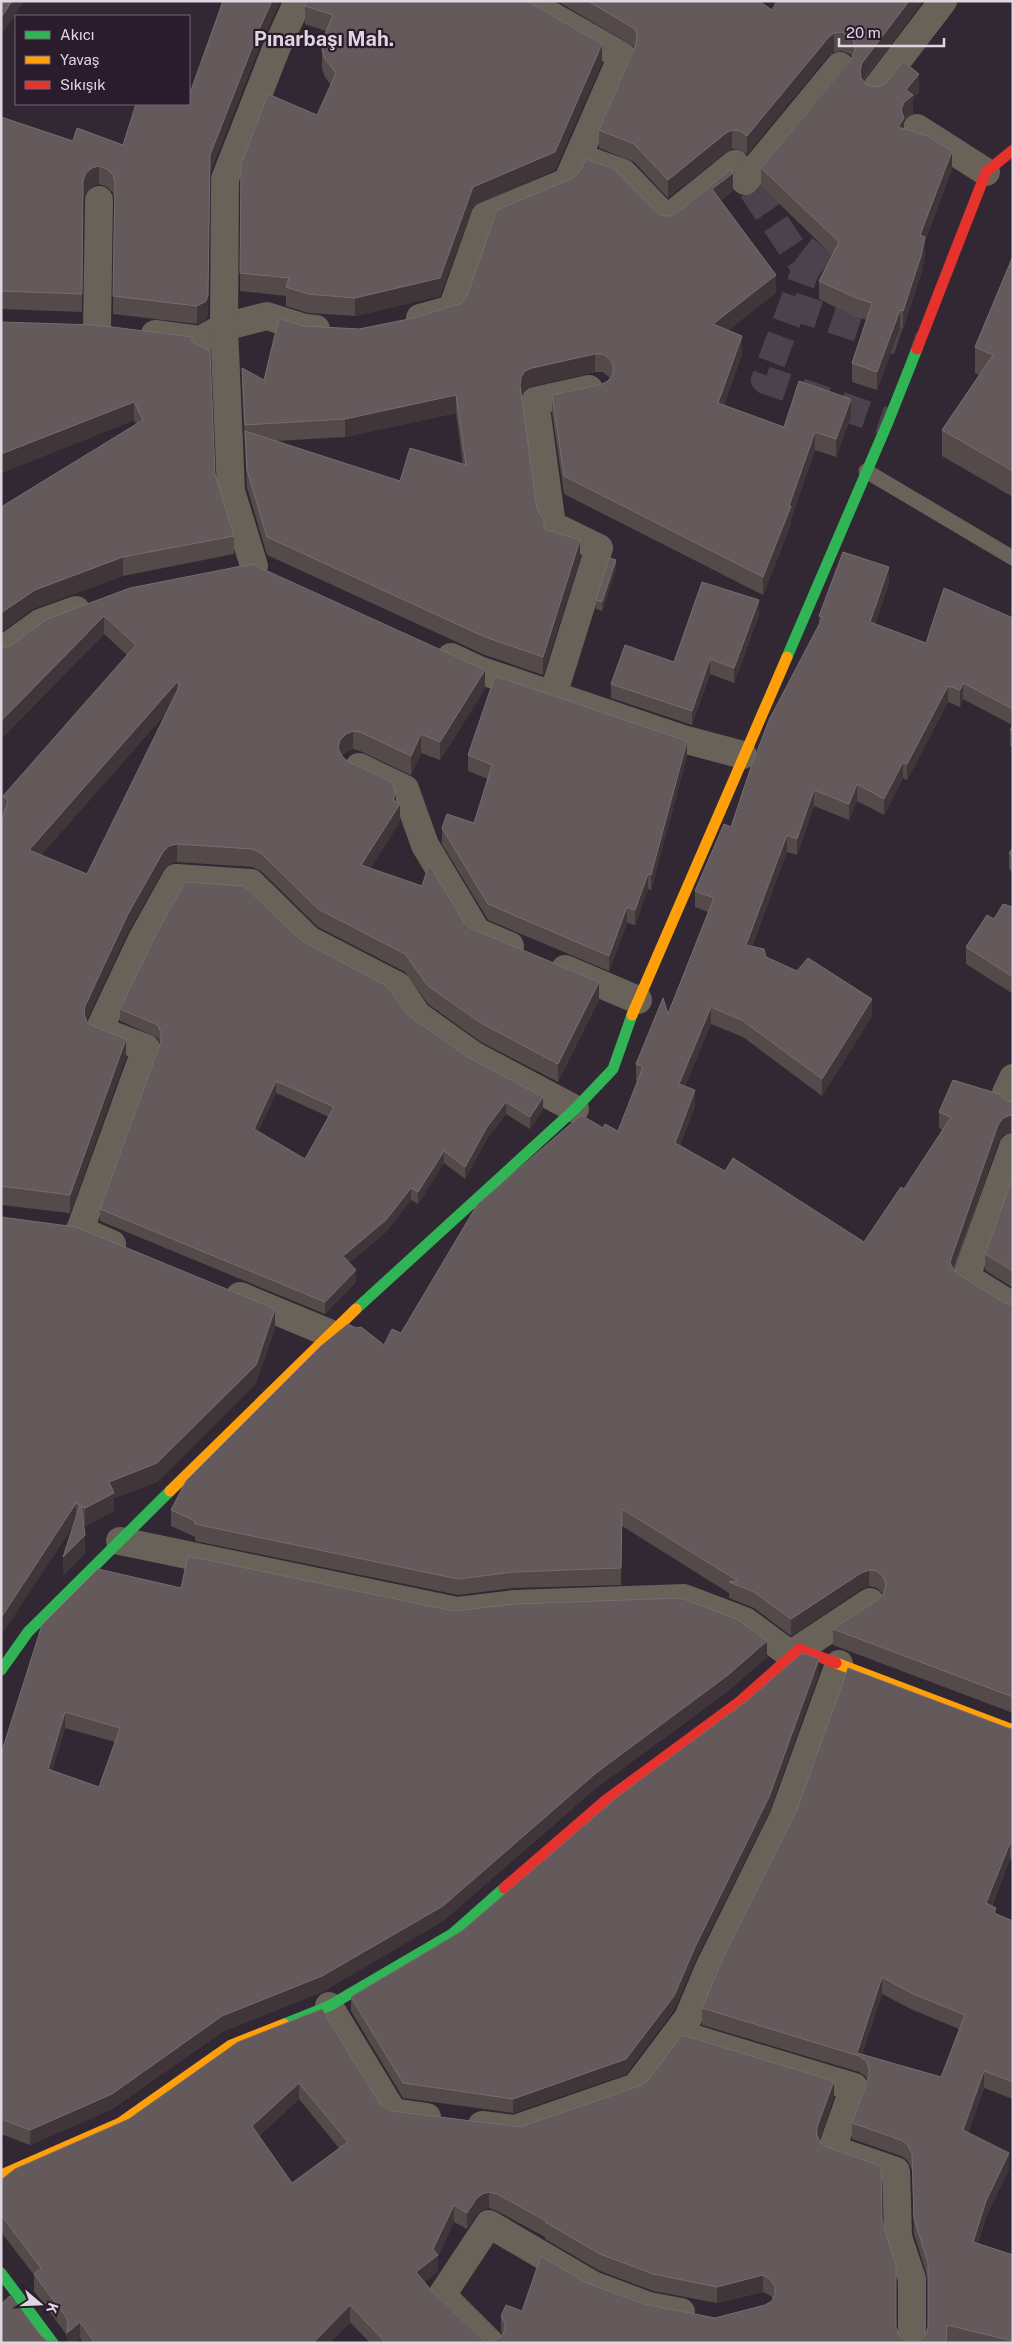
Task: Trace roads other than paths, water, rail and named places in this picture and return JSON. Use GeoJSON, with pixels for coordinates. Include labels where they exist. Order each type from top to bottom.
{"type":"FeatureCollection","features":[{"type":"Feature","properties":{"kind":"main road"},"geometry":{"type":"LineString","coordinates":[[1,1670],[28,1632],[329,1333],[575,1109],[613,1069],[638,1000],[888,422],[986,172],[1013,150]]}},
{"type":"Feature","properties":{"kind":"main road"},"geometry":{"type":"LineString","coordinates":[[1,2175],[120,2123],[230,2045],[329,2006],[452,1934],[606,1800],[738,1703],[795,1652],[839,1664],[1013,1730]]}},
{"type":"Feature","properties":{"kind":"main road"},"geometry":{"type":"LineString","coordinates":[[2,2277],[53,2343]]}},
{"type":"Feature","properties":{"kind":"street"},"geometry":{"type":"LineString","coordinates":[[227,572],[263,570],[231,490],[224,327],[225,179],[276,49],[298,1]]}},
{"type":"Feature","properties":{"kind":"street"},"geometry":{"type":"LineString","coordinates":[[875,90],[944,1]]}},
{"type":"Feature","properties":{"kind":"street"},"geometry":{"type":"LineString","coordinates":[[392,325],[452,310],[485,216],[567,182],[579,158],[622,56],[530,2]]}},
{"type":"Feature","properties":{"kind":"street"},"geometry":{"type":"LineString","coordinates":[[579,158],[623,173],[667,219],[740,172],[840,66]]}},
{"type":"Feature","properties":{"kind":"street"},"geometry":{"type":"LineString","coordinates":[[918,128],[986,172]]}},
{"type":"Feature","properties":{"kind":"street"},"geometry":{"type":"LineString","coordinates":[[97,328],[99,200]]}},
{"type":"Feature","properties":{"kind":"street"},"geometry":{"type":"LineString","coordinates":[[68,327],[130,331],[200,340],[224,327],[266,316],[305,328],[339,330]]}},
{"type":"Feature","properties":{"kind":"street"},"geometry":{"type":"LineString","coordinates":[[552,695],[599,548],[552,525],[536,401],[598,387]]}},
{"type":"Feature","properties":{"kind":"street"},"geometry":{"type":"LineString","coordinates":[[1,651],[40,623],[100,600]]}},
{"type":"Feature","properties":{"kind":"street"},"geometry":{"type":"LineString","coordinates":[[425,645],[479,670],[683,739],[743,755]]}},
{"type":"Feature","properties":{"kind":"street"},"geometry":{"type":"LineString","coordinates":[[354,765],[405,788],[425,845],[477,932],[638,1000]]}},
{"type":"Feature","properties":{"kind":"street"},"geometry":{"type":"LineString","coordinates":[[135,1253],[70,1229],[146,1048],[99,1030],[142,939],[176,878],[251,883],[309,940],[398,986],[417,1015],[473,1055],[575,1109]]}},
{"type":"Feature","properties":{"kind":"street"},"geometry":{"type":"LineString","coordinates":[[1013,1078],[1006,1093],[1013,1102]]}},
{"type":"Feature","properties":{"kind":"street"},"geometry":{"type":"LineString","coordinates":[[1013,1147],[966,1277],[1013,1306]]}},
{"type":"Feature","properties":{"kind":"street"},"geometry":{"type":"LineString","coordinates":[[218,1287],[329,1333]]}},
{"type":"Feature","properties":{"kind":"street"},"geometry":{"type":"LineString","coordinates":[[120,1541],[457,1611],[514,1604],[684,1598],[745,1621],[795,1652],[870,1602]]}},
{"type":"Feature","properties":{"kind":"street"},"geometry":{"type":"LineString","coordinates":[[329,2006],[393,2112],[515,2129],[636,2087],[688,2018],[709,1968],[783,1818],[839,1664]]}},
{"type":"Feature","properties":{"kind":"street"},"geometry":{"type":"LineString","coordinates":[[676,2033],[854,2086],[832,2149],[896,2171],[898,2237],[912,2279],[912,2343]]}},
{"type":"Feature","properties":{"kind":"street"},"geometry":{"type":"LineString","coordinates":[[490,2343],[442,2295],[489,2224],[593,2286],[649,2306],[708,2317]]}},
{"type":"Feature","properties":{"kind":"lane"},"geometry":{"type":"LineString","coordinates":[[866,471],[1013,558]]}},
{"type":"Feature","properties":{"kind":"tunnel"},"geometry":{"type":"LineString","coordinates":[[701,123],[718,138],[806,269],[765,380],[888,422]]}},
{"type":"Feature","properties":{"kind":"tunnel"},"geometry":{"type":"LineString","coordinates":[[806,269],[847,217]]}},
{"type":"Feature","properties":{"kind":"tunnel"},"geometry":{"type":"LineString","coordinates":[[792,306],[916,347]]}},
{"type":"Feature","properties":{"kind":"district","name":"Pınarbaşı Mah."},"geometry":{"type":"Point","coordinates":[324,39]}}]}
